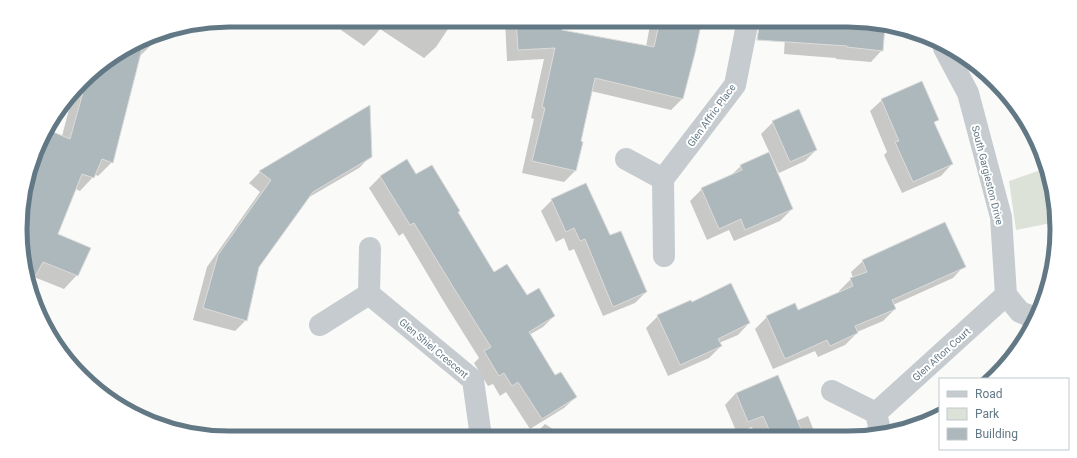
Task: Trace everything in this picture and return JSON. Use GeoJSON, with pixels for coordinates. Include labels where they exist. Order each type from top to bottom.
{"type":"FeatureCollection","features":[{"type":"Feature","properties":{"kind":"street","name":"Glen Affric Place"},"geometry":{"type":"LineString","coordinates":[[663,179],[735,85],[747,27]]}},
{"type":"Feature","properties":{"kind":"street","name":"South Gargieston Drive"},"geometry":{"type":"LineString","coordinates":[[947,53],[968,93],[1001,217],[1006,295]]}},
{"type":"Feature","properties":{"kind":"street"},"geometry":{"type":"LineString","coordinates":[[626,159],[663,179],[664,256]]}},
{"type":"Feature","properties":{"kind":"street"},"geometry":{"type":"LineString","coordinates":[[320,325],[369,294],[370,248]]}},
{"type":"Feature","properties":{"kind":"street","name":"Glen Shiel Crescent"},"geometry":{"type":"LineString","coordinates":[[369,294],[473,380],[480,431]]}},
{"type":"Feature","properties":{"kind":"street"},"geometry":{"type":"LineString","coordinates":[[1006,295],[1020,312],[1030,316]]}},
{"type":"Feature","properties":{"kind":"street","name":"Glen Afton Court"},"geometry":{"type":"LineString","coordinates":[[876,413],[1006,295]]}},
{"type":"Feature","properties":{"kind":"street"},"geometry":{"type":"LineString","coordinates":[[832,391],[876,413],[879,428]]}},
{"type":"Feature","properties":{"kind":"green space"},"geometry":{"type":"Polygon","coordinates":[[[1041,170],[1046,190],[1050,223],[1016,230],[1009,181],[1041,170]]]}},
{"type":"Feature","properties":{"kind":"building"},"geometry":{"type":"Polygon","coordinates":[[[516,27],[562,27],[562,30],[654,47],[658,27],[701,27],[683,99],[595,78],[576,171],[532,161],[545,108],[542,107],[555,48],[518,50],[516,27]]]}},
{"type":"Feature","properties":{"kind":"building"},"geometry":{"type":"Polygon","coordinates":[[[759,27],[861,27],[885,31],[883,51],[847,46],[757,40],[759,27]]]}},
{"type":"Feature","properties":{"kind":"building"},"geometry":{"type":"Polygon","coordinates":[[[143,47],[113,163],[102,159],[94,178],[82,174],[58,234],[91,248],[78,276],[43,262],[34,279],[27,242],[27,216],[34,177],[42,152],[52,132],[70,139],[84,88],[117,61],[143,47]]]}},
{"type":"Feature","properties":{"kind":"building"},"geometry":{"type":"Polygon","coordinates":[[[922,81],[939,120],[934,122],[953,164],[913,182],[895,142],[899,141],[881,99],[922,81]]]}},
{"type":"Feature","properties":{"kind":"building"},"geometry":{"type":"Polygon","coordinates":[[[370,105],[372,157],[313,192],[259,267],[247,321],[203,308],[218,255],[271,180],[259,171],[370,105]]]}},
{"type":"Feature","properties":{"kind":"building"},"geometry":{"type":"Polygon","coordinates":[[[799,109],[817,150],[790,162],[772,121],[799,109]]]}},
{"type":"Feature","properties":{"kind":"building"},"geometry":{"type":"Polygon","coordinates":[[[769,152],[793,209],[745,230],[741,219],[719,229],[701,188],[742,170],[740,165],[769,152]]]}},
{"type":"Feature","properties":{"kind":"building"},"geometry":{"type":"Polygon","coordinates":[[[407,159],[416,174],[432,165],[494,272],[507,264],[527,295],[539,288],[555,316],[529,332],[555,375],[561,372],[577,397],[542,419],[518,382],[512,386],[504,373],[499,376],[484,351],[491,347],[414,223],[410,225],[380,176],[407,159]]]}},
{"type":"Feature","properties":{"kind":"building"},"geometry":{"type":"Polygon","coordinates":[[[586,183],[610,235],[621,231],[647,292],[613,307],[585,239],[580,241],[574,228],[566,232],[551,199],[586,183]]]}},
{"type":"Feature","properties":{"kind":"building"},"geometry":{"type":"Polygon","coordinates":[[[945,222],[966,267],[892,300],[896,309],[855,326],[858,333],[830,346],[827,340],[785,359],[766,316],[795,303],[798,310],[853,286],[850,278],[867,272],[862,260],[945,222]]]}},
{"type":"Feature","properties":{"kind":"building"},"geometry":{"type":"Polygon","coordinates":[[[731,283],[750,323],[718,339],[722,346],[680,365],[657,315],[691,300],[692,302],[731,283]]]}},
{"type":"Feature","properties":{"kind":"building"},"geometry":{"type":"Polygon","coordinates":[[[778,375],[802,431],[770,431],[763,416],[748,422],[736,393],[778,375]]]}}]}
